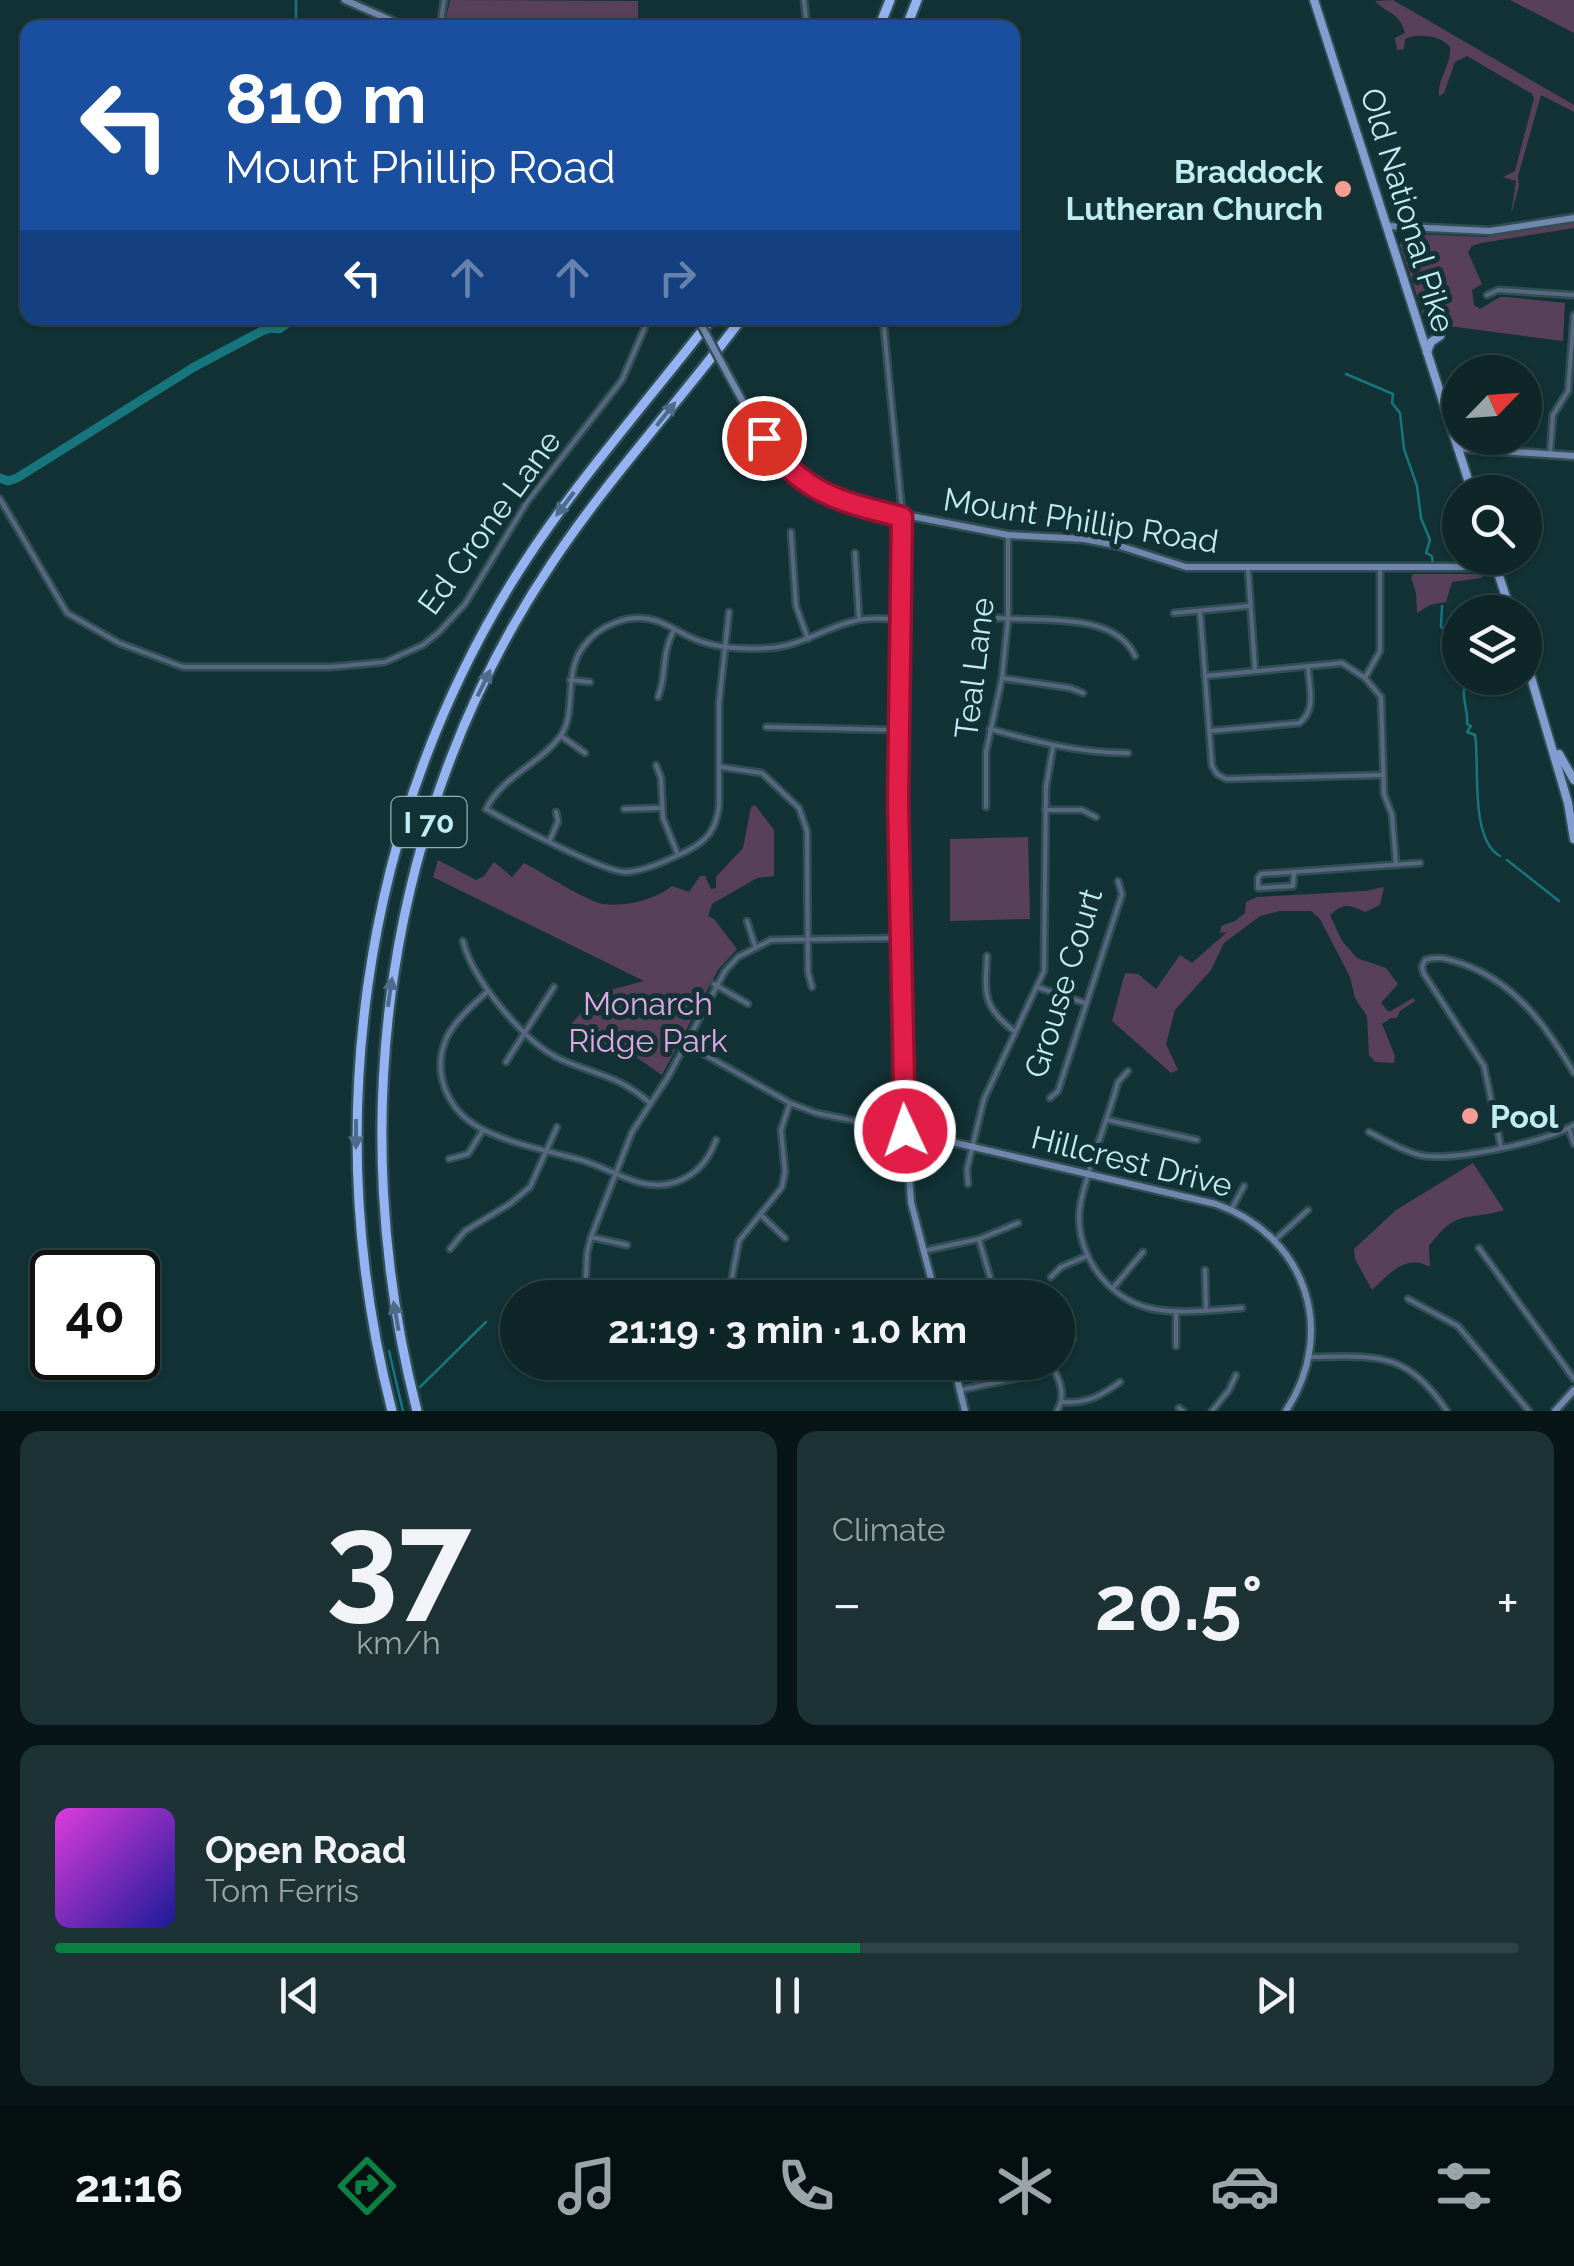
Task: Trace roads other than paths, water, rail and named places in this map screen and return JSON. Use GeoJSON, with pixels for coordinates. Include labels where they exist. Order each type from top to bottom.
{"type":"FeatureCollection","features":[{"type":"Feature","properties":{"kind":"highway","name":"I 70"},"geometry":{"type":"LineString","coordinates":[[392,1411],[364,1267],[356,1107],[368,976],[398,843],[437,729],[511,584],[561,509],[706,325]]}},
{"type":"Feature","properties":{"kind":"highway","name":"I 70"},"geometry":{"type":"LineString","coordinates":[[417,1411],[390,1283],[380,1142],[382,1067],[390,993],[420,848],[458,739],[530,596],[578,525],[736,325]]}},
{"type":"Feature","properties":{"kind":"main road","name":"Old National Pike"},"geometry":{"type":"LineString","coordinates":[[1314,0],[1442,403]]}},
{"type":"Feature","properties":{"kind":"main road"},"geometry":{"type":"LineString","coordinates":[[1417,325],[1426,333],[1440,336],[1431,342],[1426,356]]}},
{"type":"Feature","properties":{"kind":"main road"},"geometry":{"type":"LineString","coordinates":[[1537,695],[1568,802],[1574,839]]}},
{"type":"Feature","properties":{"kind":"main road"},"geometry":{"type":"LineString","coordinates":[[1547,726],[1565,770],[1574,780]]}},
{"type":"Feature","properties":{"kind":"street"},"geometry":{"type":"LineString","coordinates":[[345,0],[390,20]]}},
{"type":"Feature","properties":{"kind":"street"},"geometry":{"type":"LineString","coordinates":[[1385,226],[1490,231],[1574,218]]}},
{"type":"Feature","properties":{"kind":"street"},"geometry":{"type":"LineString","coordinates":[[1487,295],[1498,290],[1574,295]]}},
{"type":"Feature","properties":{"kind":"street"},"geometry":{"type":"LineString","coordinates":[[1550,454],[1553,414],[1568,390],[1574,315]]}},
{"type":"Feature","properties":{"kind":"street","name":"Ed Crone Lane"},"geometry":{"type":"LineString","coordinates":[[0,499],[67,613],[119,643],[183,667],[385,662],[423,645],[465,604],[527,502],[622,380],[646,325]]}},
{"type":"Feature","properties":{"kind":"street","name":"Mount Phillip Road"},"geometry":{"type":"LineString","coordinates":[[701,325],[764,438],[787,468],[833,499],[902,517],[1008,535],[1120,546],[1186,567],[1248,570],[1442,565]]}},
{"type":"Feature","properties":{"kind":"street"},"geometry":{"type":"LineString","coordinates":[[883,325],[902,517],[899,938],[905,1131],[911,1202],[931,1280]]}},
{"type":"Feature","properties":{"kind":"street"},"geometry":{"type":"LineString","coordinates":[[1542,453],[1574,456]]}},
{"type":"Feature","properties":{"kind":"street"},"geometry":{"type":"LineString","coordinates":[[792,532],[796,606],[808,639]]}},
{"type":"Feature","properties":{"kind":"street","name":"Teal Lane"},"geometry":{"type":"LineString","coordinates":[[986,807],[986,752],[1002,678],[1008,619],[1008,535]]}},
{"type":"Feature","properties":{"kind":"street"},"geometry":{"type":"LineString","coordinates":[[855,553],[858,620]]}},
{"type":"Feature","properties":{"kind":"street"},"geometry":{"type":"LineString","coordinates":[[1364,678],[1380,651],[1380,568]]}},
{"type":"Feature","properties":{"kind":"street"},"geometry":{"type":"LineString","coordinates":[[1248,570],[1256,672]]}},
{"type":"Feature","properties":{"kind":"street"},"geometry":{"type":"LineString","coordinates":[[1174,613],[1250,606]]}},
{"type":"Feature","properties":{"kind":"street"},"geometry":{"type":"LineString","coordinates":[[1200,610],[1212,766],[1217,774],[1226,780],[1383,775]]}},
{"type":"Feature","properties":{"kind":"street"},"geometry":{"type":"LineString","coordinates":[[729,612],[725,647],[718,704],[717,822],[702,843],[678,856],[629,872],[618,871],[593,863],[486,809],[505,783],[560,736],[566,725],[572,667],[583,647],[609,625],[643,618],[725,647],[783,646],[858,620],[899,618]]}},
{"type":"Feature","properties":{"kind":"street"},"geometry":{"type":"LineString","coordinates":[[984,623],[998,618],[1096,624],[1130,646],[1135,656]]}},
{"type":"Feature","properties":{"kind":"street"},"geometry":{"type":"LineString","coordinates":[[658,696],[663,682],[664,651],[674,630]]}},
{"type":"Feature","properties":{"kind":"street"},"geometry":{"type":"LineString","coordinates":[[1204,676],[1342,664],[1364,678],[1380,696],[1384,794],[1392,815],[1396,864]]}},
{"type":"Feature","properties":{"kind":"street"},"geometry":{"type":"LineString","coordinates":[[1209,731],[1307,718],[1311,710],[1308,667]]}},
{"type":"Feature","properties":{"kind":"street"},"geometry":{"type":"LineString","coordinates":[[1002,678],[1082,693]]}},
{"type":"Feature","properties":{"kind":"street"},"geometry":{"type":"LineString","coordinates":[[570,680],[590,682]]}},
{"type":"Feature","properties":{"kind":"street"},"geometry":{"type":"LineString","coordinates":[[766,727],[898,730]]}},
{"type":"Feature","properties":{"kind":"street"},"geometry":{"type":"LineString","coordinates":[[990,729],[1054,747],[1128,753]]}},
{"type":"Feature","properties":{"kind":"street"},"geometry":{"type":"LineString","coordinates":[[560,736],[586,753]]}},
{"type":"Feature","properties":{"kind":"street"},"geometry":{"type":"LineString","coordinates":[[968,1184],[966,1169],[984,1100],[1044,971],[1046,810],[1054,747]]}},
{"type":"Feature","properties":{"kind":"street"},"geometry":{"type":"LineString","coordinates":[[656,765],[661,778],[661,808],[678,856]]}},
{"type":"Feature","properties":{"kind":"street"},"geometry":{"type":"LineString","coordinates":[[720,767],[762,773],[804,816],[808,972],[812,986]]}},
{"type":"Feature","properties":{"kind":"street"},"geometry":{"type":"LineString","coordinates":[[624,809],[661,808]]}},
{"type":"Feature","properties":{"kind":"street"},"geometry":{"type":"LineString","coordinates":[[1046,810],[1082,810],[1096,816]]}},
{"type":"Feature","properties":{"kind":"street"},"geometry":{"type":"LineString","coordinates":[[550,840],[558,821],[556,812]]}},
{"type":"Feature","properties":{"kind":"street"},"geometry":{"type":"LineString","coordinates":[[1294,872],[1294,886],[1258,888],[1261,874],[1420,862]]}},
{"type":"Feature","properties":{"kind":"street"},"geometry":{"type":"LineString","coordinates":[[1278,873],[1278,887]]}},
{"type":"Feature","properties":{"kind":"street","name":"Grouse Court"},"geometry":{"type":"LineString","coordinates":[[1050,1098],[1058,1090],[1122,894],[1118,881]]}},
{"type":"Feature","properties":{"kind":"street"},"geometry":{"type":"LineString","coordinates":[[747,921],[755,946]]}},
{"type":"Feature","properties":{"kind":"street"},"geometry":{"type":"LineString","coordinates":[[586,1280],[591,1237],[632,1132],[725,971],[738,957],[771,940],[899,938]]}},
{"type":"Feature","properties":{"kind":"street"},"geometry":{"type":"LineString","coordinates":[[462,941],[470,967],[488,992],[550,1053],[619,1079],[650,1103]]}},
{"type":"Feature","properties":{"kind":"street"},"geometry":{"type":"LineString","coordinates":[[987,956],[988,1006],[1014,1031]]}},
{"type":"Feature","properties":{"kind":"street"},"geometry":{"type":"LineString","coordinates":[[1501,1148],[1484,1066],[1424,974],[1423,962],[1432,957],[1451,961],[1508,988],[1539,1019],[1574,1073]]}},
{"type":"Feature","properties":{"kind":"street"},"geometry":{"type":"LineString","coordinates":[[716,985],[748,1004]]}},
{"type":"Feature","properties":{"kind":"street"},"geometry":{"type":"LineString","coordinates":[[1037,986],[1085,1003]]}},
{"type":"Feature","properties":{"kind":"street"},"geometry":{"type":"LineString","coordinates":[[506,1062],[554,987]]}},
{"type":"Feature","properties":{"kind":"street"},"geometry":{"type":"LineString","coordinates":[[488,992],[448,1034],[440,1070],[444,1089],[466,1119],[483,1130],[652,1185],[678,1181],[701,1167],[716,1140]]}},
{"type":"Feature","properties":{"kind":"street"},"geometry":{"type":"LineString","coordinates":[[684,1043],[790,1104],[905,1131]]}},
{"type":"Feature","properties":{"kind":"street"},"geometry":{"type":"LineString","coordinates":[[1128,1071],[1118,1082],[1080,1203],[1079,1228],[1087,1256],[1101,1278],[1124,1298],[1148,1308],[1242,1308]]}},
{"type":"Feature","properties":{"kind":"street"},"geometry":{"type":"LineString","coordinates":[[731,1280],[740,1241],[784,1179],[781,1130],[790,1104]]}},
{"type":"Feature","properties":{"kind":"street"},"geometry":{"type":"LineString","coordinates":[[1108,1120],[1197,1140]]}},
{"type":"Feature","properties":{"kind":"street"},"geometry":{"type":"LineString","coordinates":[[450,1249],[465,1231],[530,1187],[557,1127]]}},
{"type":"Feature","properties":{"kind":"street"},"geometry":{"type":"LineString","coordinates":[[1369,1132],[1426,1156],[1525,1144],[1572,1127],[1574,1144]]}},
{"type":"Feature","properties":{"kind":"street"},"geometry":{"type":"LineString","coordinates":[[450,1159],[468,1154],[483,1130]]}},
{"type":"Feature","properties":{"kind":"street","name":"Hillcrest Drive"},"geometry":{"type":"LineString","coordinates":[[905,1131],[1231,1210],[1250,1219],[1275,1240],[1296,1268],[1310,1310],[1311,1357],[1286,1411]]}},
{"type":"Feature","properties":{"kind":"street"},"geometry":{"type":"LineString","coordinates":[[1231,1210],[1244,1186]]}},
{"type":"Feature","properties":{"kind":"street"},"geometry":{"type":"LineString","coordinates":[[1275,1240],[1308,1210]]}},
{"type":"Feature","properties":{"kind":"street"},"geometry":{"type":"LineString","coordinates":[[760,1214],[785,1238]]}},
{"type":"Feature","properties":{"kind":"street"},"geometry":{"type":"LineString","coordinates":[[923,1251],[979,1239],[1018,1223]]}},
{"type":"Feature","properties":{"kind":"street"},"geometry":{"type":"LineString","coordinates":[[591,1237],[627,1245]]}},
{"type":"Feature","properties":{"kind":"street"},"geometry":{"type":"LineString","coordinates":[[979,1239],[991,1280]]}},
{"type":"Feature","properties":{"kind":"street"},"geometry":{"type":"LineString","coordinates":[[1479,1248],[1574,1379]]}},
{"type":"Feature","properties":{"kind":"street"},"geometry":{"type":"LineString","coordinates":[[1113,1288],[1143,1252]]}},
{"type":"Feature","properties":{"kind":"street"},"geometry":{"type":"LineString","coordinates":[[1050,1277],[1061,1267],[1087,1256]]}},
{"type":"Feature","properties":{"kind":"street"},"geometry":{"type":"LineString","coordinates":[[1205,1270],[1206,1310]]}},
{"type":"Feature","properties":{"kind":"street"},"geometry":{"type":"LineString","coordinates":[[1408,1299],[1458,1326],[1529,1411]]}},
{"type":"Feature","properties":{"kind":"street"},"geometry":{"type":"LineString","coordinates":[[1176,1311],[1176,1346]]}},
{"type":"Feature","properties":{"kind":"street"},"geometry":{"type":"LineString","coordinates":[[1311,1357],[1366,1357],[1400,1364],[1420,1376],[1446,1411]]}},
{"type":"Feature","properties":{"kind":"street"},"geometry":{"type":"LineString","coordinates":[[1212,1411],[1236,1376]]}},
{"type":"Feature","properties":{"kind":"street"},"geometry":{"type":"LineString","coordinates":[[958,1380],[965,1411]]}},
{"type":"Feature","properties":{"kind":"street"},"geometry":{"type":"LineString","coordinates":[[960,1390],[1007,1380]]}},
{"type":"Feature","properties":{"kind":"street"},"geometry":{"type":"LineString","coordinates":[[1057,1411],[1062,1402],[1059,1380]]}},
{"type":"Feature","properties":{"kind":"street"},"geometry":{"type":"LineString","coordinates":[[1062,1402],[1076,1404],[1100,1398],[1120,1382]]}},
{"type":"Feature","properties":{"kind":"street"},"geometry":{"type":"LineString","coordinates":[[1555,1411],[1574,1390]]}},
{"type":"Feature","properties":{"kind":"waterway"},"geometry":{"type":"LineString","coordinates":[[296,0],[296,20]]}},
{"type":"Feature","properties":{"kind":"waterway"},"geometry":{"type":"LineString","coordinates":[[0,478],[17,478],[194,367],[262,331],[285,325]]}},
{"type":"Feature","properties":{"kind":"waterway"},"geometry":{"type":"LineString","coordinates":[[1346,374],[1393,394],[1392,403],[1400,413],[1404,449],[1417,486],[1421,518],[1430,540],[1426,553],[1432,556],[1433,565]]}},
{"type":"Feature","properties":{"kind":"waterway"},"geometry":{"type":"LineString","coordinates":[[1442,606],[1442,627]]}},
{"type":"Feature","properties":{"kind":"waterway"},"geometry":{"type":"LineString","coordinates":[[1464,695],[1467,724],[1471,726],[1467,732],[1475,735],[1480,817],[1490,847],[1500,856]]}},
{"type":"Feature","properties":{"kind":"waterway"},"geometry":{"type":"LineString","coordinates":[[1507,860],[1559,901]]}},
{"type":"Feature","properties":{"kind":"waterway"},"geometry":{"type":"LineString","coordinates":[[420,1387],[486,1322]]}},
{"type":"Feature","properties":{"kind":"waterway"},"geometry":{"type":"LineString","coordinates":[[389,1351],[403,1411]]}},
{"type":"Feature","properties":{"kind":"place","name":"Braddock Lutheran Church"},"geometry":{"type":"Point","coordinates":[1343,189]}},
{"type":"Feature","properties":{"kind":"place","name":"Pool"},"geometry":{"type":"Point","coordinates":[1470,1116]}},
{"type":"Feature","properties":{"kind":"park label","name":"Monarch Ridge Park"},"geometry":{"type":"Point","coordinates":[648,1022]}}]}
